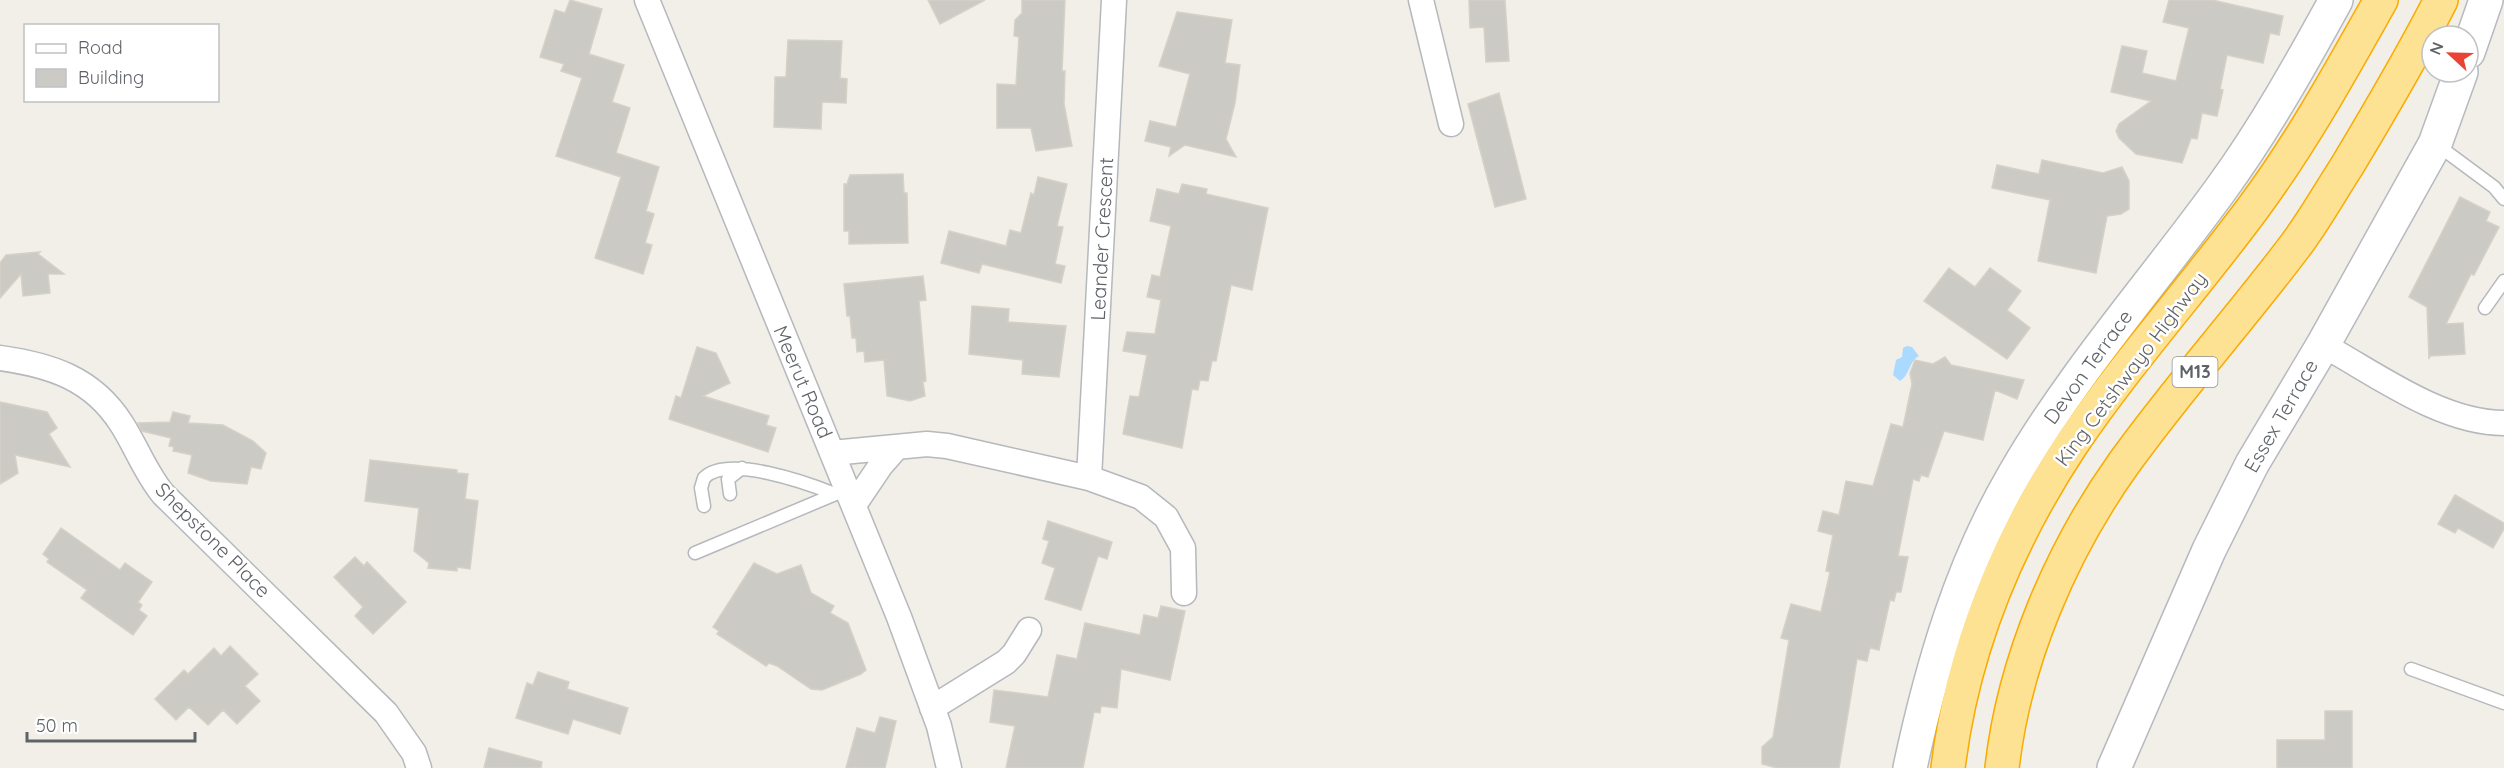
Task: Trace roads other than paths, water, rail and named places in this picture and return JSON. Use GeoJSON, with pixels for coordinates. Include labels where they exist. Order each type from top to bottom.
{"type":"FeatureCollection","features":[{"type":"Feature","properties":{"kind":"highway","name":"King Cetshwayo Highway"},"geometry":{"type":"LineString","coordinates":[[1948,768],[1956,721],[1988,601],[2040,496],[2071,446],[2296,148],[2381,0]]}},
{"type":"Feature","properties":{"kind":"highway","name":"M13"},"geometry":{"type":"LineString","coordinates":[[2002,768],[2016,698],[2031,644],[2054,587],[2079,536],[2122,465],[2296,244],[2385,104],[2440,0]]}},
{"type":"Feature","properties":{"kind":"highway"},"geometry":{"type":"LineString","coordinates":[[1934,768],[1964,659],[1982,623]]}},
{"type":"Feature","properties":{"kind":"street","name":"Meerut Road"},"geometry":{"type":"LineString","coordinates":[[647,0],[832,453],[845,496],[899,617],[932,708],[949,768]]}},
{"type":"Feature","properties":{"kind":"street","name":"Leander Crescent"},"geometry":{"type":"LineString","coordinates":[[1089,478],[1114,0]]}},
{"type":"Feature","properties":{"kind":"street"},"geometry":{"type":"LineString","coordinates":[[1421,0],[1451,124]]}},
{"type":"Feature","properties":{"kind":"street","name":"Devon Terrace"},"geometry":{"type":"LineString","coordinates":[[1910,768],[1923,708],[1947,624],[1975,550],[2014,475],[2071,386],[2222,188],[2296,73],[2336,0]]}},
{"type":"Feature","properties":{"kind":"street"},"geometry":{"type":"LineString","coordinates":[[2478,24],[2486,0]]}},
{"type":"Feature","properties":{"kind":"street","name":"Essex Terrace"},"geometry":{"type":"LineString","coordinates":[[2114,768],[2209,550],[2252,464],[2323,345],[2435,144],[2457,84]]}},
{"type":"Feature","properties":{"kind":"street"},"geometry":{"type":"LineString","coordinates":[[2323,345],[2437,408],[2472,421],[2504,423]]}},
{"type":"Feature","properties":{"kind":"street","name":"Shepstone Place"},"geometry":{"type":"LineString","coordinates":[[0,358],[58,370],[99,396],[121,423],[147,473],[163,494],[386,713],[417,760]]}},
{"type":"Feature","properties":{"kind":"street"},"geometry":{"type":"LineString","coordinates":[[832,453],[927,444],[947,446],[1089,478],[1141,497],[1166,518],[1183,548],[1184,593]]}},
{"type":"Feature","properties":{"kind":"street"},"geometry":{"type":"LineString","coordinates":[[845,496],[896,448]]}},
{"type":"Feature","properties":{"kind":"street"},"geometry":{"type":"LineString","coordinates":[[932,708],[1006,662],[1014,654],[1029,630]]}},
{"type":"Feature","properties":{"kind":"lane"},"geometry":{"type":"LineString","coordinates":[[2435,144],[2494,187],[2504,199]]}},
{"type":"Feature","properties":{"kind":"lane"},"geometry":{"type":"LineString","coordinates":[[2485,308],[2504,281]]}},
{"type":"Feature","properties":{"kind":"lane"},"geometry":{"type":"LineString","coordinates":[[704,506],[701,488],[707,475],[726,468],[742,468],[845,496]]}},
{"type":"Feature","properties":{"kind":"lane"},"geometry":{"type":"LineString","coordinates":[[730,494],[728,480],[742,468]]}},
{"type":"Feature","properties":{"kind":"lane"},"geometry":{"type":"LineString","coordinates":[[695,553],[845,496]]}},
{"type":"Feature","properties":{"kind":"lane"},"geometry":{"type":"LineString","coordinates":[[2411,669],[2504,703]]}},
{"type":"Feature","properties":{"kind":"water"},"geometry":{"type":"Polygon","coordinates":[[[1912,347],[1919,356],[1900,381],[1893,375],[1896,360],[1902,357],[1903,348],[1912,347]]]}}]}
